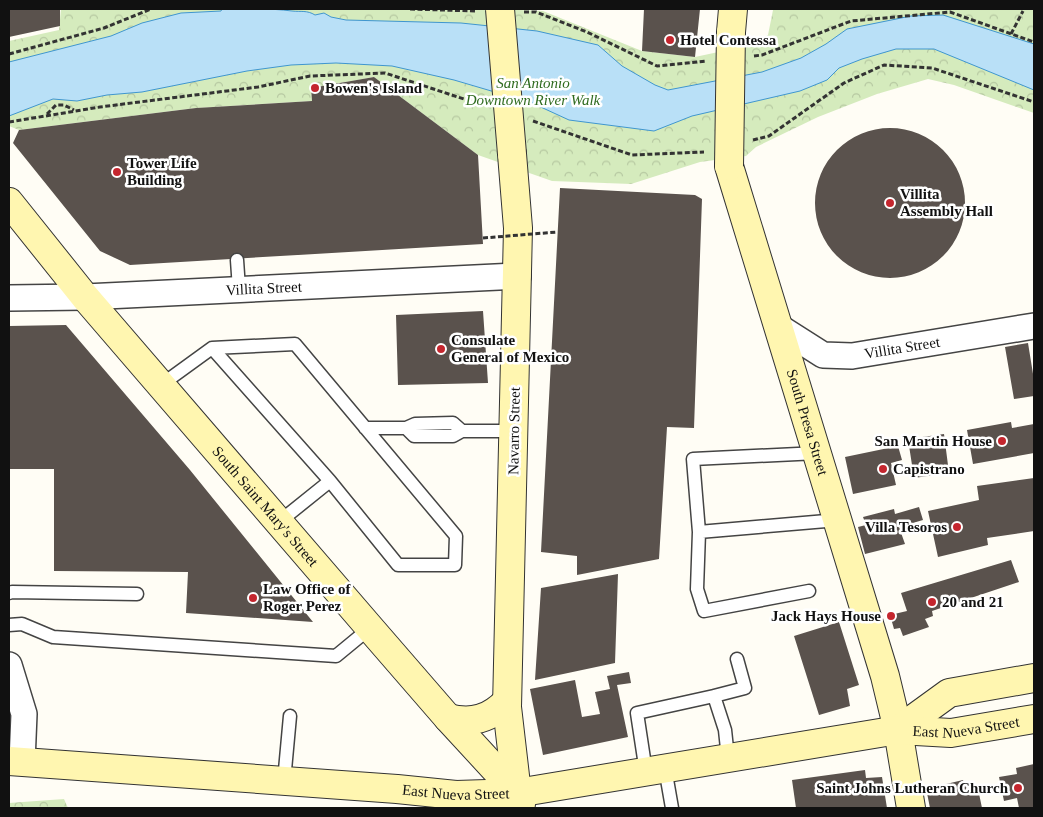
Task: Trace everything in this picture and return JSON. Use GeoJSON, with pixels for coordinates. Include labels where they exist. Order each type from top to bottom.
{"type":"FeatureCollection","features":[{"type":"Feature","properties":{"kind":"street","name":"Navarro Street"},"geometry":{"type":"LineString","coordinates":[[500,9],[518,228],[507,701],[509,735],[520,801]]}},
{"type":"Feature","properties":{"kind":"street","name":"South Presa Street"},"geometry":{"type":"LineString","coordinates":[[732,20],[728,150],[730,166],[885,676],[898,730],[911,808]]}},
{"type":"Feature","properties":{"kind":"street","name":"South Saint Mary's Street"},"geometry":{"type":"LineString","coordinates":[[9,202],[85,297],[520,801]]}},
{"type":"Feature","properties":{"kind":"street","name":"Villita Street"},"geometry":{"type":"LineString","coordinates":[[9,298],[85,297],[518,276]]}},
{"type":"Feature","properties":{"kind":"street","name":"Villita Street"},"geometry":{"type":"LineString","coordinates":[[778,327],[823,354],[852,356],[1034,326]]}},
{"type":"Feature","properties":{"kind":"street"},"geometry":{"type":"LineString","coordinates":[[9,665],[24,714],[16,762]]}},
{"type":"Feature","properties":{"kind":"street","name":"East Nueva Street"},"geometry":{"type":"LineString","coordinates":[[898,730],[949,693],[1034,678]]}},
{"type":"Feature","properties":{"kind":"street"},"geometry":{"type":"LineString","coordinates":[[448,718],[458,721],[480,720],[499,709],[507,701]]}},
{"type":"Feature","properties":{"kind":"street","name":"East Nueva Street"},"geometry":{"type":"LineString","coordinates":[[16,762],[284,781],[520,801],[656,770],[898,730],[951,733],[1034,719]]}},
{"type":"Feature","properties":{"kind":"lane"},"geometry":{"type":"LineString","coordinates":[[237,260],[239,289]]}},
{"type":"Feature","properties":{"kind":"lane"},"geometry":{"type":"LineString","coordinates":[[161,385],[212,348],[295,344],[456,536],[455,565],[398,565],[330,481],[212,348]]}},
{"type":"Feature","properties":{"kind":"lane"},"geometry":{"type":"LineString","coordinates":[[365,428],[406,428],[415,424],[453,423],[462,431],[514,431]]}},
{"type":"Feature","properties":{"kind":"lane"},"geometry":{"type":"LineString","coordinates":[[809,591],[704,611],[697,589],[699,532],[693,459],[818,453]]}},
{"type":"Feature","properties":{"kind":"lane"},"geometry":{"type":"LineString","coordinates":[[279,522],[330,481]]}},
{"type":"Feature","properties":{"kind":"lane"},"geometry":{"type":"LineString","coordinates":[[699,532],[838,520]]}},
{"type":"Feature","properties":{"kind":"lane"},"geometry":{"type":"LineString","coordinates":[[9,593],[137,594]]}},
{"type":"Feature","properties":{"kind":"lane"},"geometry":{"type":"LineString","coordinates":[[9,625],[22,624],[53,637],[336,656],[370,628]]}},
{"type":"Feature","properties":{"kind":"lane"},"geometry":{"type":"LineString","coordinates":[[672,808],[656,770],[637,712],[745,688],[737,659]]}},
{"type":"Feature","properties":{"kind":"lane"},"geometry":{"type":"LineString","coordinates":[[714,696],[725,730],[728,758]]}},
{"type":"Feature","properties":{"kind":"lane"},"geometry":{"type":"LineString","coordinates":[[284,781],[290,716]]}},
{"type":"Feature","properties":{"kind":"path"},"geometry":{"type":"LineString","coordinates":[[9,54],[104,28],[151,9]]}},
{"type":"Feature","properties":{"kind":"path"},"geometry":{"type":"LineString","coordinates":[[1011,34],[1022,11]]}},
{"type":"Feature","properties":{"kind":"path"},"geometry":{"type":"LineString","coordinates":[[47,115],[56,105],[64,105],[75,111]]}},
{"type":"Feature","properties":{"kind":"path"},"geometry":{"type":"LineString","coordinates":[[482,238],[557,232]]}},
{"type":"Feature","properties":{"kind":"green space","name":"San Antonio Downtown River Walk"},"geometry":{"type":"Polygon","coordinates":[[[61,9],[499,9],[543,11],[642,51],[695,57],[751,45],[768,35],[773,10],[1034,9],[1034,113],[954,85],[928,79],[877,94],[818,117],[756,147],[746,156],[700,162],[631,184],[552,181],[478,155],[374,77],[311,88],[312,101],[196,108],[19,130],[9,126],[9,41],[59,30],[61,9]]]}},
{"type":"Feature","properties":{"kind":"green space"},"geometry":{"type":"Polygon","coordinates":[[[64,799],[68,808],[9,808],[9,803],[64,799]]]}},
{"type":"Feature","properties":{"kind":"water"},"geometry":{"type":"Polygon","coordinates":[[[222,9],[275,9],[307,12],[315,15],[324,13],[331,17],[346,20],[461,23],[537,31],[598,45],[622,66],[655,85],[668,90],[762,72],[801,58],[847,29],[911,16],[943,15],[1034,44],[1034,90],[934,49],[896,49],[839,68],[827,80],[800,91],[692,116],[654,131],[569,120],[532,103],[454,80],[392,66],[336,63],[291,65],[247,71],[142,92],[107,95],[77,101],[53,99],[9,116],[9,62],[111,36],[142,23],[181,13],[221,11],[222,9]]]}},
{"type":"Feature","properties":{"kind":"building"},"geometry":{"type":"Polygon","coordinates":[[[9,9],[60,9],[60,26],[9,37],[9,9]]]}},
{"type":"Feature","properties":{"kind":"building","name":"Hotel Contessa"},"geometry":{"type":"Polygon","coordinates":[[[644,9],[700,9],[695,57],[642,51],[644,9]]]}},
{"type":"Feature","properties":{"kind":"building"},"geometry":{"type":"Polygon","coordinates":[[[374,77],[478,155],[483,244],[130,265],[100,251],[13,143],[19,130],[196,108],[312,101],[311,88],[374,77]]]}},
{"type":"Feature","properties":{"kind":"building","name":"Villita Assembly Hall"},"geometry":{"type":"Polygon","coordinates":[[[890,128],[919,134],[943,150],[959,174],[965,203],[959,232],[943,256],[919,272],[890,278],[861,272],[837,256],[821,232],[815,203],[821,174],[837,150],[861,134],[890,128]]]}},
{"type":"Feature","properties":{"kind":"building"},"geometry":{"type":"Polygon","coordinates":[[[560,188],[695,195],[702,199],[694,428],[667,427],[659,559],[577,575],[577,556],[541,552],[560,188]]]}},
{"type":"Feature","properties":{"kind":"building","name":"Consulate General of Mexico"},"geometry":{"type":"Polygon","coordinates":[[[483,311],[488,383],[398,385],[396,315],[483,311]]]}},
{"type":"Feature","properties":{"kind":"building"},"geometry":{"type":"Polygon","coordinates":[[[66,325],[190,470],[313,622],[186,613],[188,572],[54,571],[54,469],[9,469],[9,326],[66,325]]]}},
{"type":"Feature","properties":{"kind":"building"},"geometry":{"type":"Polygon","coordinates":[[[1028,343],[1034,380],[1034,396],[1014,399],[1005,347],[1028,343]]]}},
{"type":"Feature","properties":{"kind":"building","name":"San Martin House"},"geometry":{"type":"Polygon","coordinates":[[[1011,422],[1012,428],[1034,424],[1034,453],[973,464],[967,430],[1011,422]]]}},
{"type":"Feature","properties":{"kind":"building"},"geometry":{"type":"Polygon","coordinates":[[[944,434],[949,473],[914,478],[908,439],[944,434]]]}},
{"type":"Feature","properties":{"kind":"building"},"geometry":{"type":"Polygon","coordinates":[[[898,446],[902,460],[891,463],[896,485],[853,494],[845,457],[898,446]]]}},
{"type":"Feature","properties":{"kind":"building"},"geometry":{"type":"Polygon","coordinates":[[[1034,478],[1034,531],[987,538],[988,545],[938,557],[928,511],[979,500],[977,486],[1034,478]]]}},
{"type":"Feature","properties":{"kind":"building"},"geometry":{"type":"Polygon","coordinates":[[[919,507],[923,520],[899,527],[905,544],[865,554],[858,527],[866,525],[863,517],[894,509],[895,514],[919,507]]]}},
{"type":"Feature","properties":{"kind":"building","name":"20 and 21"},"geometry":{"type":"Polygon","coordinates":[[[1011,560],[1019,582],[932,611],[933,616],[925,619],[929,627],[903,636],[900,628],[894,629],[890,615],[907,611],[901,593],[1011,560]]]}},
{"type":"Feature","properties":{"kind":"building"},"geometry":{"type":"Polygon","coordinates":[[[618,574],[615,663],[535,680],[541,588],[618,574]]]}},
{"type":"Feature","properties":{"kind":"building"},"geometry":{"type":"Polygon","coordinates":[[[839,622],[859,685],[847,689],[850,706],[819,715],[794,636],[839,622]]]}},
{"type":"Feature","properties":{"kind":"building"},"geometry":{"type":"Polygon","coordinates":[[[629,672],[631,683],[617,685],[628,737],[543,755],[530,689],[575,680],[582,717],[600,714],[595,692],[610,689],[607,676],[629,672]]]}},
{"type":"Feature","properties":{"kind":"building","name":"Saint Johns Lutheran Church"},"geometry":{"type":"Polygon","coordinates":[[[1034,764],[1034,808],[1019,808],[1017,798],[1004,801],[999,777],[1017,774],[1016,768],[1034,764]]]}},
{"type":"Feature","properties":{"kind":"building"},"geometry":{"type":"Polygon","coordinates":[[[865,770],[866,778],[882,777],[887,808],[796,808],[792,780],[865,770]]]}},
{"type":"Feature","properties":{"kind":"building"},"geometry":{"type":"Polygon","coordinates":[[[963,780],[965,786],[977,784],[982,808],[930,808],[927,793],[943,790],[942,785],[963,780]]]}},
{"type":"Feature","properties":{"kind":"place","name":"Hotel Contessa"},"geometry":{"type":"Point","coordinates":[670,40]}},
{"type":"Feature","properties":{"kind":"place","name":"Bowen's Island"},"geometry":{"type":"Point","coordinates":[315,88]}},
{"type":"Feature","properties":{"kind":"place","name":"Tower Life Building"},"geometry":{"type":"Point","coordinates":[117,172]}},
{"type":"Feature","properties":{"kind":"place","name":"Villita Assembly Hall"},"geometry":{"type":"Point","coordinates":[890,203]}},
{"type":"Feature","properties":{"kind":"place","name":"Consulate General of Mexico"},"geometry":{"type":"Point","coordinates":[441,349]}},
{"type":"Feature","properties":{"kind":"place","name":"San Martin House"},"geometry":{"type":"Point","coordinates":[1002,441]}},
{"type":"Feature","properties":{"kind":"place","name":"Capistrano"},"geometry":{"type":"Point","coordinates":[883,469]}},
{"type":"Feature","properties":{"kind":"place","name":"Villa Tesoros"},"geometry":{"type":"Point","coordinates":[957,527]}},
{"type":"Feature","properties":{"kind":"place","name":"Law Office of Roger Perez"},"geometry":{"type":"Point","coordinates":[253,598]}},
{"type":"Feature","properties":{"kind":"place","name":"20 and 21"},"geometry":{"type":"Point","coordinates":[932,602]}},
{"type":"Feature","properties":{"kind":"place","name":"Jack Hays House"},"geometry":{"type":"Point","coordinates":[891,616]}},
{"type":"Feature","properties":{"kind":"place","name":"Saint Johns Lutheran Church"},"geometry":{"type":"Point","coordinates":[1018,788]}}]}
